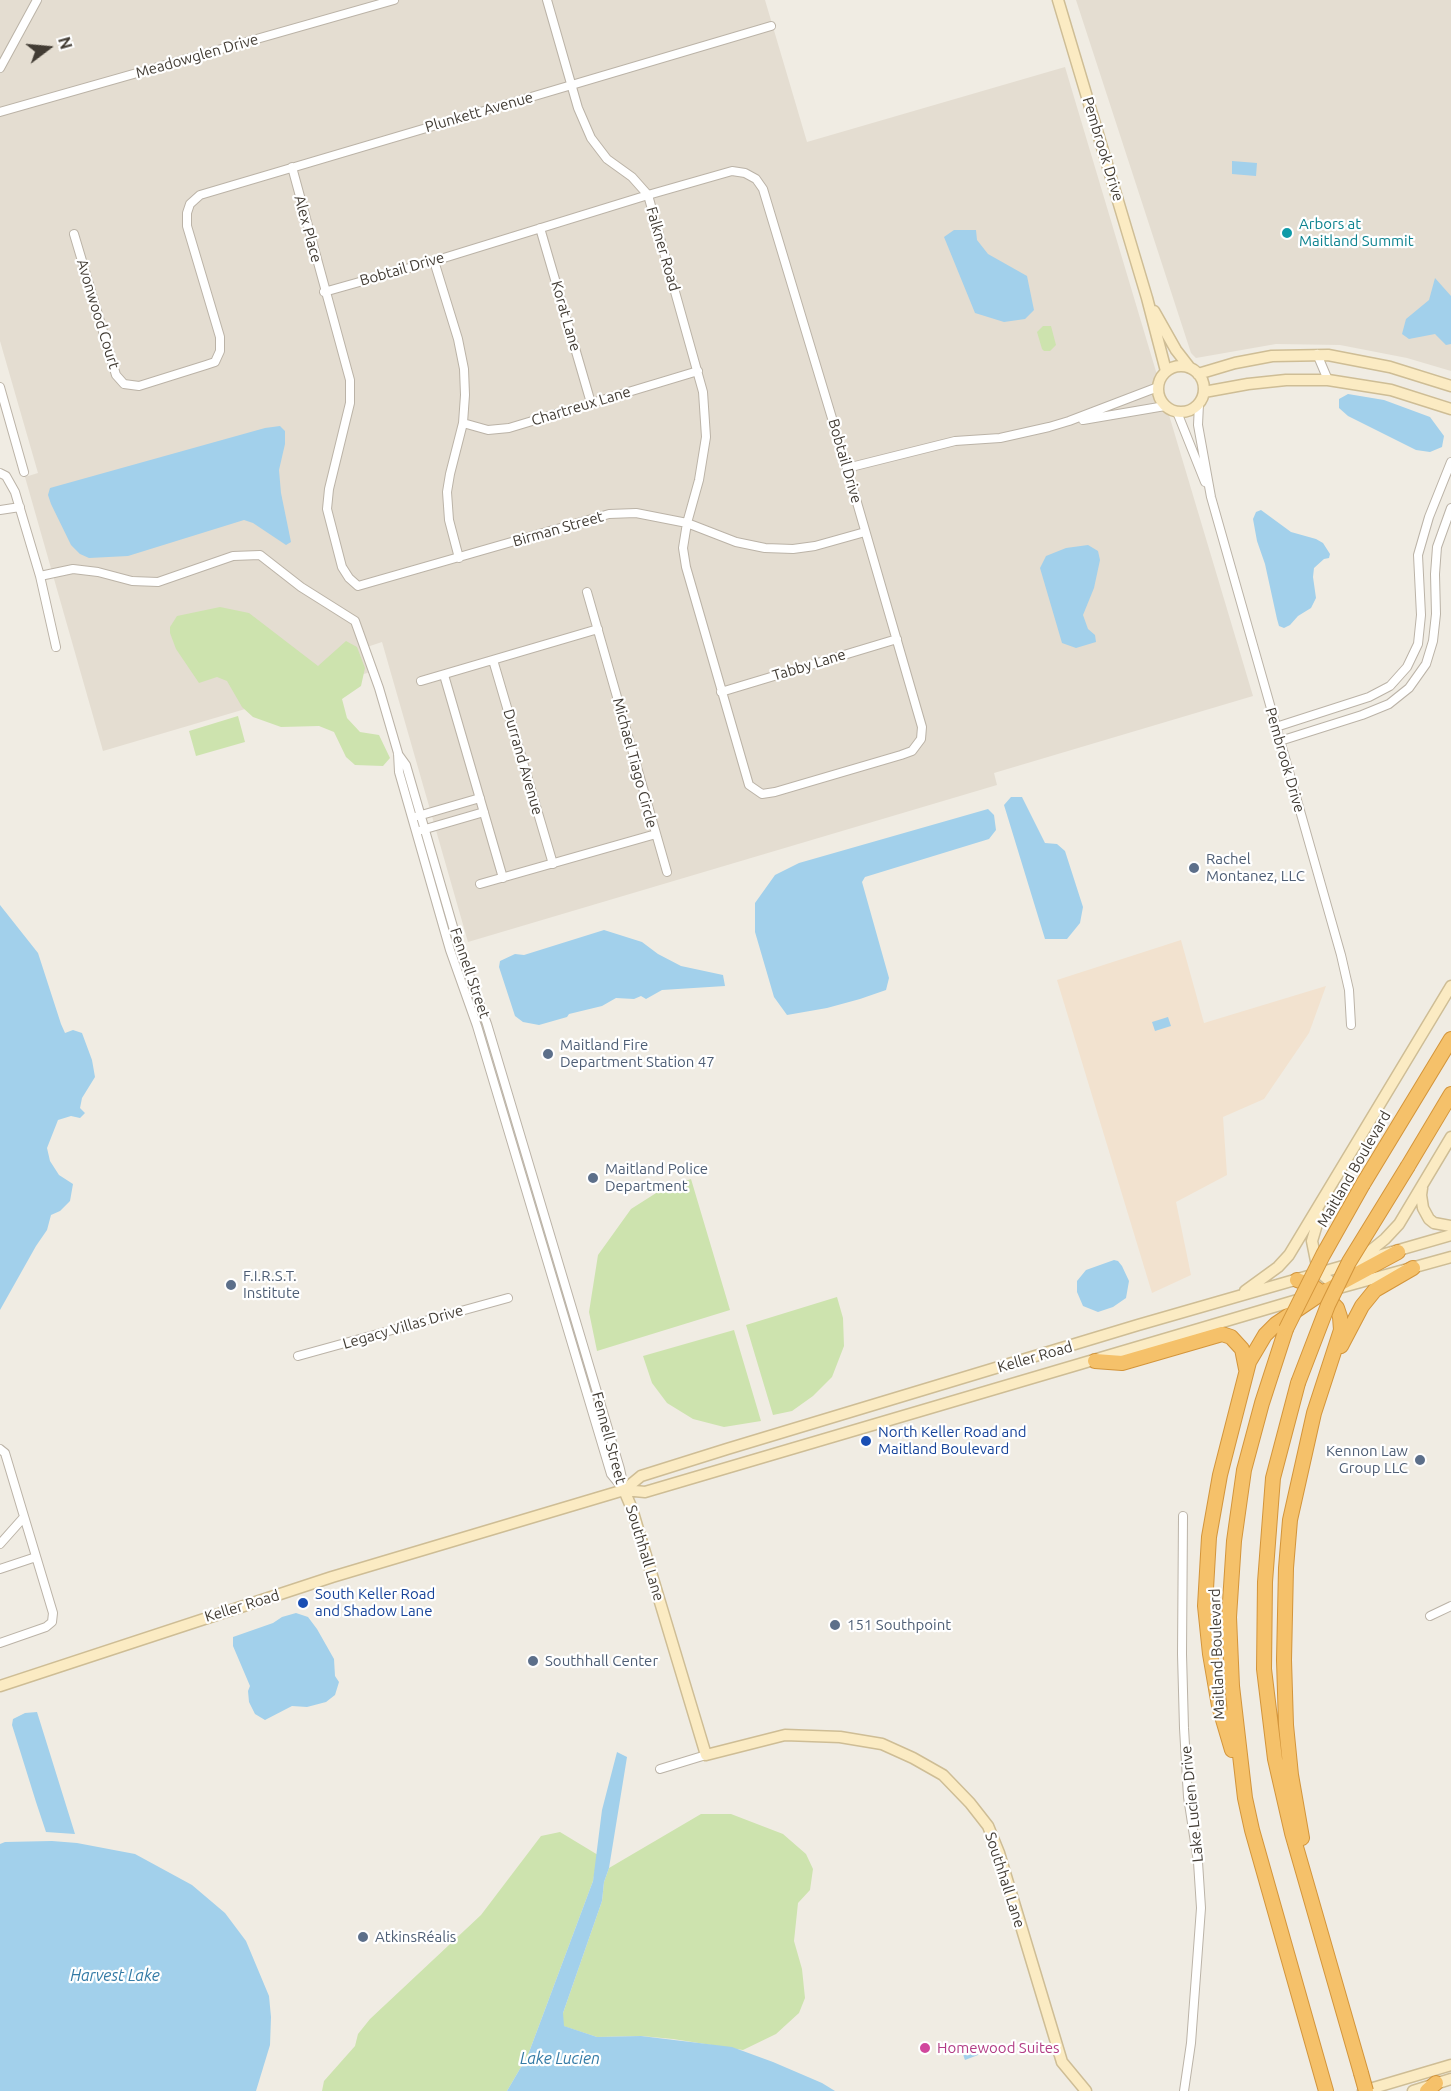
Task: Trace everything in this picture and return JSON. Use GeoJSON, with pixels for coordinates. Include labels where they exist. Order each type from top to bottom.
{"type":"FeatureCollection","features":[{"type":"Feature","properties":{"kind":"highway","name":"Maitland Boulevard"},"geometry":{"type":"LineString","coordinates":[[1325,2087],[1245,1798],[1232,1686],[1229,1617],[1234,1541],[1244,1470],[1262,1403],[1286,1329],[1323,1255],[1363,1184],[1451,1039]]}},
{"type":"Feature","properties":{"kind":"highway"},"geometry":{"type":"LineString","coordinates":[[1366,2091],[1316,1920],[1275,1759],[1264,1669],[1265,1582],[1273,1478],[1298,1383],[1328,1305],[1349,1262],[1451,1095]]}},
{"type":"Feature","properties":{"kind":"highway"},"geometry":{"type":"LineString","coordinates":[[1245,1798],[1219,1706],[1205,1606],[1209,1537],[1220,1475],[1246,1372],[1264,1335],[1276,1324],[1327,1287],[1398,1252]]}},
{"type":"Feature","properties":{"kind":"highway"},"geometry":{"type":"LineString","coordinates":[[1332,1361],[1362,1306],[1375,1290],[1413,1268]]}},
{"type":"Feature","properties":{"kind":"highway"},"geometry":{"type":"LineString","coordinates":[[1297,1280],[1327,1287]]}},
{"type":"Feature","properties":{"kind":"highway"},"geometry":{"type":"LineString","coordinates":[[1316,1920],[1291,1775],[1286,1725],[1284,1610],[1290,1520],[1314,1413],[1341,1330],[1340,1317],[1327,1287]]}},
{"type":"Feature","properties":{"kind":"highway"},"geometry":{"type":"LineString","coordinates":[[1095,1361],[1122,1362],[1222,1334],[1231,1336],[1242,1349],[1246,1372]]}},
{"type":"Feature","properties":{"kind":"street"},"geometry":{"type":"LineString","coordinates":[[0,68],[37,0]]}},
{"type":"Feature","properties":{"kind":"street","name":"Meadowglen Drive"},"geometry":{"type":"LineString","coordinates":[[0,112],[394,0]]}},
{"type":"Feature","properties":{"kind":"street","name":"Falkner Road"},"geometry":{"type":"LineString","coordinates":[[547,0],[578,108],[591,138],[607,159],[632,177],[648,195],[704,392],[706,437],[699,480],[687,523]]}},
{"type":"Feature","properties":{"kind":"street","name":"Pembrook Drive"},"geometry":{"type":"LineString","coordinates":[[1058,0],[1147,298],[1166,371]]}},
{"type":"Feature","properties":{"kind":"street","name":"Plunkett Avenue"},"geometry":{"type":"LineString","coordinates":[[190,204],[200,195],[771,26]]}},
{"type":"Feature","properties":{"kind":"street","name":"Alex Place"},"geometry":{"type":"LineString","coordinates":[[292,168],[324,292]]}},
{"type":"Feature","properties":{"kind":"street","name":"Bobtail Drive"},"geometry":{"type":"LineString","coordinates":[[324,292],[732,171],[745,172],[756,179],[763,189],[897,639],[922,727],[921,739],[912,751],[775,792],[762,794],[749,785],[686,567],[683,548],[687,523]]}},
{"type":"Feature","properties":{"kind":"street","name":"Avonwood Court"},"geometry":{"type":"LineString","coordinates":[[74,234],[116,375],[124,384],[139,386],[214,362],[220,351],[220,337],[187,226],[190,204]]}},
{"type":"Feature","properties":{"kind":"street","name":"Korat Lane"},"geometry":{"type":"LineString","coordinates":[[540,228],[591,403]]}},
{"type":"Feature","properties":{"kind":"street"},"geometry":{"type":"LineString","coordinates":[[434,261],[465,369],[463,423],[447,492],[449,520],[459,558]]}},
{"type":"Feature","properties":{"kind":"street","name":"Birman Street"},"geometry":{"type":"LineString","coordinates":[[324,292],[350,380],[350,403],[329,489],[327,509],[342,567],[358,586],[609,514],[636,513],[687,523],[736,542],[765,548],[793,549],[815,546],[865,531]]}},
{"type":"Feature","properties":{"kind":"street","name":"Pembrook Drive"},"geometry":{"type":"LineString","coordinates":[[1147,298],[1176,350],[1194,371]]}},
{"type":"Feature","properties":{"kind":"street"},"geometry":{"type":"LineString","coordinates":[[1322,355],[1328,380]]}},
{"type":"Feature","properties":{"kind":"street"},"geometry":{"type":"LineString","coordinates":[[1194,371],[1272,356],[1322,355],[1390,367],[1451,386]]}},
{"type":"Feature","properties":{"kind":"street"},"geometry":{"type":"LineString","coordinates":[[1181,366],[1194,371],[1204,384],[1204,392],[1199,404],[1192,410],[1176,412],[1165,406],[1159,395],[1158,387],[1161,377],[1173,367],[1181,366]]}},
{"type":"Feature","properties":{"kind":"street","name":"Chartreux Lane"},"geometry":{"type":"LineString","coordinates":[[463,423],[488,430],[509,428],[698,371]]}},
{"type":"Feature","properties":{"kind":"street"},"geometry":{"type":"LineString","coordinates":[[1204,392],[1286,380],[1328,380],[1391,390],[1451,409]]}},
{"type":"Feature","properties":{"kind":"street"},"geometry":{"type":"LineString","coordinates":[[0,387],[24,472]]}},
{"type":"Feature","properties":{"kind":"street"},"geometry":{"type":"LineString","coordinates":[[1069,422],[1158,387]]}},
{"type":"Feature","properties":{"kind":"street","name":"Pembrook Drive"},"geometry":{"type":"LineString","coordinates":[[1199,404],[1198,425],[1211,497],[1341,955],[1349,990],[1351,1025]]}},
{"type":"Feature","properties":{"kind":"street"},"geometry":{"type":"LineString","coordinates":[[847,468],[955,441],[1000,438],[1069,422],[1165,406]]}},
{"type":"Feature","properties":{"kind":"street","name":"Pembrook Drive"},"geometry":{"type":"LineString","coordinates":[[1176,412],[1211,497]]}},
{"type":"Feature","properties":{"kind":"street"},"geometry":{"type":"LineString","coordinates":[[1276,727],[1370,697],[1390,686],[1407,667],[1418,644],[1421,615],[1418,555],[1451,462]]}},
{"type":"Feature","properties":{"kind":"street"},"geometry":{"type":"LineString","coordinates":[[0,473],[6,476],[20,507],[40,576],[56,647]]}},
{"type":"Feature","properties":{"kind":"street"},"geometry":{"type":"LineString","coordinates":[[0,510],[20,507]]}},
{"type":"Feature","properties":{"kind":"street"},"geometry":{"type":"LineString","coordinates":[[1280,741],[1389,704],[1409,688],[1426,664],[1433,641],[1436,614],[1437,547],[1451,508]]}},
{"type":"Feature","properties":{"kind":"street","name":"Fennell Street"},"geometry":{"type":"LineString","coordinates":[[40,576],[73,569],[98,572],[132,581],[158,582],[233,556],[260,555],[301,587],[355,621],[379,688],[398,753],[399,772],[450,950],[477,1026],[611,1474],[624,1490]]}},
{"type":"Feature","properties":{"kind":"street","name":"Michael Tiago Circle"},"geometry":{"type":"LineString","coordinates":[[480,885],[656,834],[587,592]]}},
{"type":"Feature","properties":{"kind":"street"},"geometry":{"type":"LineString","coordinates":[[421,681],[598,629]]}},
{"type":"Feature","properties":{"kind":"street","name":"Tabby Lane"},"geometry":{"type":"LineString","coordinates":[[721,692],[897,639]]}},
{"type":"Feature","properties":{"kind":"street","name":"Durrand Avenue"},"geometry":{"type":"LineString","coordinates":[[493,660],[553,864]]}},
{"type":"Feature","properties":{"kind":"street"},"geometry":{"type":"LineString","coordinates":[[444,675],[503,878]]}},
{"type":"Feature","properties":{"kind":"street","name":"Fennell Street"},"geometry":{"type":"LineString","coordinates":[[398,753],[406,765],[458,944],[487,1023],[620,1469],[624,1490]]}},
{"type":"Feature","properties":{"kind":"street"},"geometry":{"type":"LineString","coordinates":[[412,817],[480,798]]}},
{"type":"Feature","properties":{"kind":"street"},"geometry":{"type":"LineString","coordinates":[[454,806],[459,819]]}},
{"type":"Feature","properties":{"kind":"street"},"geometry":{"type":"LineString","coordinates":[[416,831],[484,812]]}},
{"type":"Feature","properties":{"kind":"street"},"geometry":{"type":"LineString","coordinates":[[656,834],[667,872]]}},
{"type":"Feature","properties":{"kind":"street"},"geometry":{"type":"LineString","coordinates":[[1238,1297],[1278,1267],[1289,1255],[1451,986]]}},
{"type":"Feature","properties":{"kind":"street"},"geometry":{"type":"LineString","coordinates":[[477,1026],[487,1023]]}},
{"type":"Feature","properties":{"kind":"street"},"geometry":{"type":"LineString","coordinates":[[483,1047],[493,1044]]}},
{"type":"Feature","properties":{"kind":"street"},"geometry":{"type":"LineString","coordinates":[[1327,1287],[1385,1239],[1399,1224],[1451,1137]]}},
{"type":"Feature","properties":{"kind":"street"},"geometry":{"type":"LineString","coordinates":[[1424,1182],[1421,1195],[1426,1214],[1434,1223],[1451,1226]]}},
{"type":"Feature","properties":{"kind":"street"},"geometry":{"type":"LineString","coordinates":[[1327,1287],[1318,1270],[1312,1241],[1332,1185]]}},
{"type":"Feature","properties":{"kind":"street"},"geometry":{"type":"LineString","coordinates":[[527,1192],[537,1190]]}},
{"type":"Feature","properties":{"kind":"street","name":"Keller Road"},"geometry":{"type":"LineString","coordinates":[[624,1490],[641,1476],[1058,1350],[1451,1235]]}},
{"type":"Feature","properties":{"kind":"street","name":"Keller Road"},"geometry":{"type":"LineString","coordinates":[[0,1686],[332,1577],[624,1490],[645,1492],[1095,1361],[1304,1298],[1327,1287],[1353,1284],[1451,1257]]}},
{"type":"Feature","properties":{"kind":"street"},"geometry":{"type":"LineString","coordinates":[[1327,1287],[1353,1284]]}},
{"type":"Feature","properties":{"kind":"street","name":"Legacy Villas Drive"},"geometry":{"type":"LineString","coordinates":[[298,1356],[508,1298]]}},
{"type":"Feature","properties":{"kind":"street"},"geometry":{"type":"LineString","coordinates":[[1071,1368],[1072,1346]]}},
{"type":"Feature","properties":{"kind":"street"},"geometry":{"type":"LineString","coordinates":[[1058,1350],[1071,1368]]}},
{"type":"Feature","properties":{"kind":"street"},"geometry":{"type":"LineString","coordinates":[[884,1402],[890,1420]]}},
{"type":"Feature","properties":{"kind":"street"},"geometry":{"type":"LineString","coordinates":[[0,1449],[5,1453],[53,1613],[52,1622],[46,1628],[0,1643]]}},
{"type":"Feature","properties":{"kind":"street","name":"Southhall Lane"},"geometry":{"type":"LineString","coordinates":[[624,1490],[632,1509],[706,1755]]}},
{"type":"Feature","properties":{"kind":"street","name":"Lake Lucien Drive"},"geometry":{"type":"LineString","coordinates":[[1183,1516],[1181,1637],[1188,1797],[1198,1862],[1201,1908],[1191,2043],[1184,2091]]}},
{"type":"Feature","properties":{"kind":"street"},"geometry":{"type":"LineString","coordinates":[[0,1544],[24,1517]]}},
{"type":"Feature","properties":{"kind":"street"},"geometry":{"type":"LineString","coordinates":[[0,1569],[36,1557]]}},
{"type":"Feature","properties":{"kind":"street"},"geometry":{"type":"LineString","coordinates":[[1430,1616],[1451,1606]]}},
{"type":"Feature","properties":{"kind":"street","name":"Southhall Lane"},"geometry":{"type":"LineString","coordinates":[[660,1769],[785,1735],[840,1737],[882,1744],[942,1775],[970,1803],[988,1826],[999,1853],[1062,2062],[1086,2091]]}},
{"type":"Feature","properties":{"kind":"street"},"geometry":{"type":"LineString","coordinates":[[1366,2091],[1451,2065]]}},
{"type":"Feature","properties":{"kind":"street"},"geometry":{"type":"LineString","coordinates":[[1413,2091],[1432,2087],[1451,2079]]}},
{"type":"Feature","properties":{"kind":"shaded area"},"geometry":{"type":"Polygon","coordinates":[[[0,0],[765,0],[807,142],[1065,67],[1253,696],[994,773],[997,785],[468,942],[382,642],[367,647],[374,671],[103,751],[25,477],[38,473],[0,341],[0,0]]]}},
{"type":"Feature","properties":{"kind":"shaded area","name":"Arbors at Maitland Summit"},"geometry":{"type":"Polygon","coordinates":[[[1076,0],[1451,0],[1451,371],[1407,358],[1340,345],[1276,344],[1196,358],[1191,353],[1076,0]]]}},
{"type":"Feature","properties":{"kind":"shaded area"},"geometry":{"type":"Polygon","coordinates":[[[1181,940],[1204,1023],[1326,986],[1309,1033],[1264,1099],[1223,1117],[1227,1175],[1176,1202],[1191,1275],[1152,1293],[1057,980],[1181,940]]]}},
{"type":"Feature","properties":{"kind":"green space"},"geometry":{"type":"Polygon","coordinates":[[[1043,326],[1051,326],[1056,345],[1050,351],[1042,349],[1037,332],[1043,326]]]}},
{"type":"Feature","properties":{"kind":"green space"},"geometry":{"type":"Polygon","coordinates":[[[220,607],[249,613],[318,666],[346,641],[357,647],[365,668],[361,686],[342,699],[347,718],[360,732],[379,735],[390,758],[383,766],[355,765],[346,757],[334,732],[319,726],[281,727],[253,717],[242,707],[227,681],[217,677],[199,683],[176,649],[170,627],[177,616],[220,607]]]}},
{"type":"Feature","properties":{"kind":"green space"},"geometry":{"type":"Polygon","coordinates":[[[238,716],[245,742],[196,756],[189,731],[238,716]]]}},
{"type":"Feature","properties":{"kind":"green space"},"geometry":{"type":"Polygon","coordinates":[[[691,1179],[730,1310],[597,1351],[589,1312],[598,1255],[631,1209],[664,1188],[691,1179]]]}},
{"type":"Feature","properties":{"kind":"green space"},"geometry":{"type":"Polygon","coordinates":[[[837,1297],[843,1318],[844,1346],[832,1377],[813,1396],[792,1411],[773,1415],[746,1325],[837,1297]]]}},
{"type":"Feature","properties":{"kind":"green space"},"geometry":{"type":"Polygon","coordinates":[[[734,1330],[761,1421],[724,1427],[693,1419],[667,1403],[652,1383],[643,1356],[734,1330]]]}},
{"type":"Feature","properties":{"kind":"green space"},"geometry":{"type":"Polygon","coordinates":[[[701,1814],[731,1814],[783,1834],[806,1854],[813,1869],[810,1890],[798,1903],[794,1941],[802,1969],[805,1998],[799,2013],[776,2034],[743,2050],[641,2036],[597,2037],[563,2026],[563,2013],[602,1901],[604,1882],[609,1868],[701,1814]]]}},
{"type":"Feature","properties":{"kind":"green space"},"geometry":{"type":"Polygon","coordinates":[[[560,1832],[598,1855],[593,1881],[528,2055],[507,2091],[322,2091],[324,2081],[355,2046],[358,2034],[370,2019],[481,1915],[541,1836],[560,1832]]]}},
{"type":"Feature","properties":{"kind":"water"},"geometry":{"type":"Polygon","coordinates":[[[1232,161],[1257,163],[1256,176],[1232,174],[1232,161]]]}},
{"type":"Feature","properties":{"kind":"water"},"geometry":{"type":"Polygon","coordinates":[[[954,230],[976,230],[977,240],[988,254],[1027,276],[1034,310],[1025,319],[1004,322],[975,313],[944,237],[954,230]]]}},
{"type":"Feature","properties":{"kind":"water"},"geometry":{"type":"Polygon","coordinates":[[[1435,278],[1451,296],[1451,344],[1446,345],[1435,334],[1409,339],[1402,334],[1406,319],[1429,300],[1435,278]]]}},
{"type":"Feature","properties":{"kind":"water"},"geometry":{"type":"Polygon","coordinates":[[[1348,394],[1384,400],[1430,417],[1444,436],[1442,447],[1430,452],[1416,450],[1348,416],[1339,408],[1339,399],[1348,394]]]}},
{"type":"Feature","properties":{"kind":"water"},"geometry":{"type":"Polygon","coordinates":[[[280,426],[285,431],[285,444],[279,470],[281,493],[291,542],[286,545],[253,523],[244,520],[128,556],[89,558],[80,554],[71,545],[48,495],[50,488],[265,428],[280,426]]]}},
{"type":"Feature","properties":{"kind":"water"},"geometry":{"type":"Polygon","coordinates":[[[1261,510],[1291,532],[1323,543],[1330,554],[1329,558],[1324,559],[1314,568],[1316,598],[1311,608],[1284,628],[1279,626],[1265,564],[1257,541],[1253,519],[1256,512],[1261,510]]]}},
{"type":"Feature","properties":{"kind":"water"},"geometry":{"type":"Polygon","coordinates":[[[1088,545],[1098,551],[1100,560],[1094,588],[1083,615],[1088,629],[1095,635],[1096,642],[1076,648],[1062,643],[1040,568],[1046,556],[1066,548],[1088,545]]]}},
{"type":"Feature","properties":{"kind":"water"},"geometry":{"type":"Polygon","coordinates":[[[1011,797],[1022,797],[1045,843],[1057,844],[1065,851],[1083,907],[1080,923],[1067,939],[1045,939],[1004,805],[1011,797]]]}},
{"type":"Feature","properties":{"kind":"water"},"geometry":{"type":"Polygon","coordinates":[[[988,809],[994,815],[996,830],[989,839],[865,877],[862,882],[889,978],[886,990],[827,1008],[787,1015],[774,997],[755,932],[755,903],[775,875],[799,863],[988,809]]]}},
{"type":"Feature","properties":{"kind":"water"},"geometry":{"type":"Polygon","coordinates":[[[0,905],[38,953],[65,1033],[73,1030],[82,1033],[92,1060],[95,1077],[82,1098],[80,1108],[85,1113],[80,1118],[71,1116],[58,1120],[47,1148],[50,1161],[59,1175],[73,1184],[70,1201],[60,1211],[51,1215],[47,1230],[0,1310],[0,905]]]}},
{"type":"Feature","properties":{"kind":"water"},"geometry":{"type":"Polygon","coordinates":[[[604,930],[642,942],[658,954],[681,966],[723,975],[725,986],[662,990],[646,999],[641,996],[634,999],[616,998],[602,1006],[569,1014],[567,1017],[539,1025],[523,1022],[515,1016],[499,967],[500,961],[515,954],[524,955],[604,930]]]}},
{"type":"Feature","properties":{"kind":"water"},"geometry":{"type":"Polygon","coordinates":[[[1168,1017],[1171,1026],[1155,1031],[1152,1022],[1168,1017]]]}},
{"type":"Feature","properties":{"kind":"water"},"geometry":{"type":"Polygon","coordinates":[[[1114,1260],[1122,1266],[1129,1281],[1126,1298],[1113,1307],[1098,1312],[1083,1306],[1077,1292],[1077,1281],[1086,1270],[1114,1260]]]}},
{"type":"Feature","properties":{"kind":"water"},"geometry":{"type":"Polygon","coordinates":[[[296,1613],[308,1617],[317,1629],[334,1659],[335,1676],[339,1682],[335,1695],[326,1702],[307,1707],[292,1706],[265,1720],[255,1714],[249,1702],[250,1686],[233,1646],[233,1637],[296,1613]]]}},
{"type":"Feature","properties":{"kind":"water"},"geometry":{"type":"Polygon","coordinates":[[[37,1712],[75,1834],[46,1832],[12,1725],[13,1719],[25,1713],[37,1712]]]}},
{"type":"Feature","properties":{"kind":"water","name":"Lake Lucien"},"geometry":{"type":"Polygon","coordinates":[[[617,1752],[627,1757],[609,1868],[604,1882],[602,1901],[563,2013],[564,2026],[597,2037],[641,2036],[732,2047],[773,2062],[835,2091],[507,2091],[528,2055],[593,1881],[602,1810],[617,1752]]]}},
{"type":"Feature","properties":{"kind":"water","name":"Harvest Lake"},"geometry":{"type":"Polygon","coordinates":[[[52,1841],[77,1843],[135,1854],[192,1885],[225,1913],[246,1941],[269,1996],[270,2045],[256,2091],[0,2091],[0,1844],[52,1841]]]}},
{"type":"Feature","properties":{"kind":"water"},"geometry":{"type":"Polygon","coordinates":[[[974,2044],[978,2055],[965,2060],[961,2049],[974,2044]]]}},
{"type":"Feature","properties":{"kind":"place","name":"Arbors at Maitland Summit"},"geometry":{"type":"Point","coordinates":[1287,233]}},
{"type":"Feature","properties":{"kind":"place","name":"Rachel Montanez, LLC"},"geometry":{"type":"Point","coordinates":[1194,868]}},
{"type":"Feature","properties":{"kind":"place","name":"Maitland Fire Department Station 47"},"geometry":{"type":"Point","coordinates":[548,1054]}},
{"type":"Feature","properties":{"kind":"place","name":"Maitland Police Department"},"geometry":{"type":"Point","coordinates":[593,1178]}},
{"type":"Feature","properties":{"kind":"place","name":"F.I.R.S.T. Institute"},"geometry":{"type":"Point","coordinates":[231,1285]}},
{"type":"Feature","properties":{"kind":"place","name":"North Keller Road and Maitland Boulevard"},"geometry":{"type":"Point","coordinates":[866,1441]}},
{"type":"Feature","properties":{"kind":"place","name":"Kennon Law Group LLC"},"geometry":{"type":"Point","coordinates":[1420,1460]}},
{"type":"Feature","properties":{"kind":"place","name":"South Keller Road and Shadow Lane"},"geometry":{"type":"Point","coordinates":[303,1603]}},
{"type":"Feature","properties":{"kind":"place","name":"151 Southpoint"},"geometry":{"type":"Point","coordinates":[835,1625]}},
{"type":"Feature","properties":{"kind":"place","name":"Southhall Center"},"geometry":{"type":"Point","coordinates":[533,1661]}},
{"type":"Feature","properties":{"kind":"place","name":"AtkinsRéalis"},"geometry":{"type":"Point","coordinates":[363,1937]}},
{"type":"Feature","properties":{"kind":"place","name":"Homewood Suites"},"geometry":{"type":"Point","coordinates":[925,2048]}}]}
